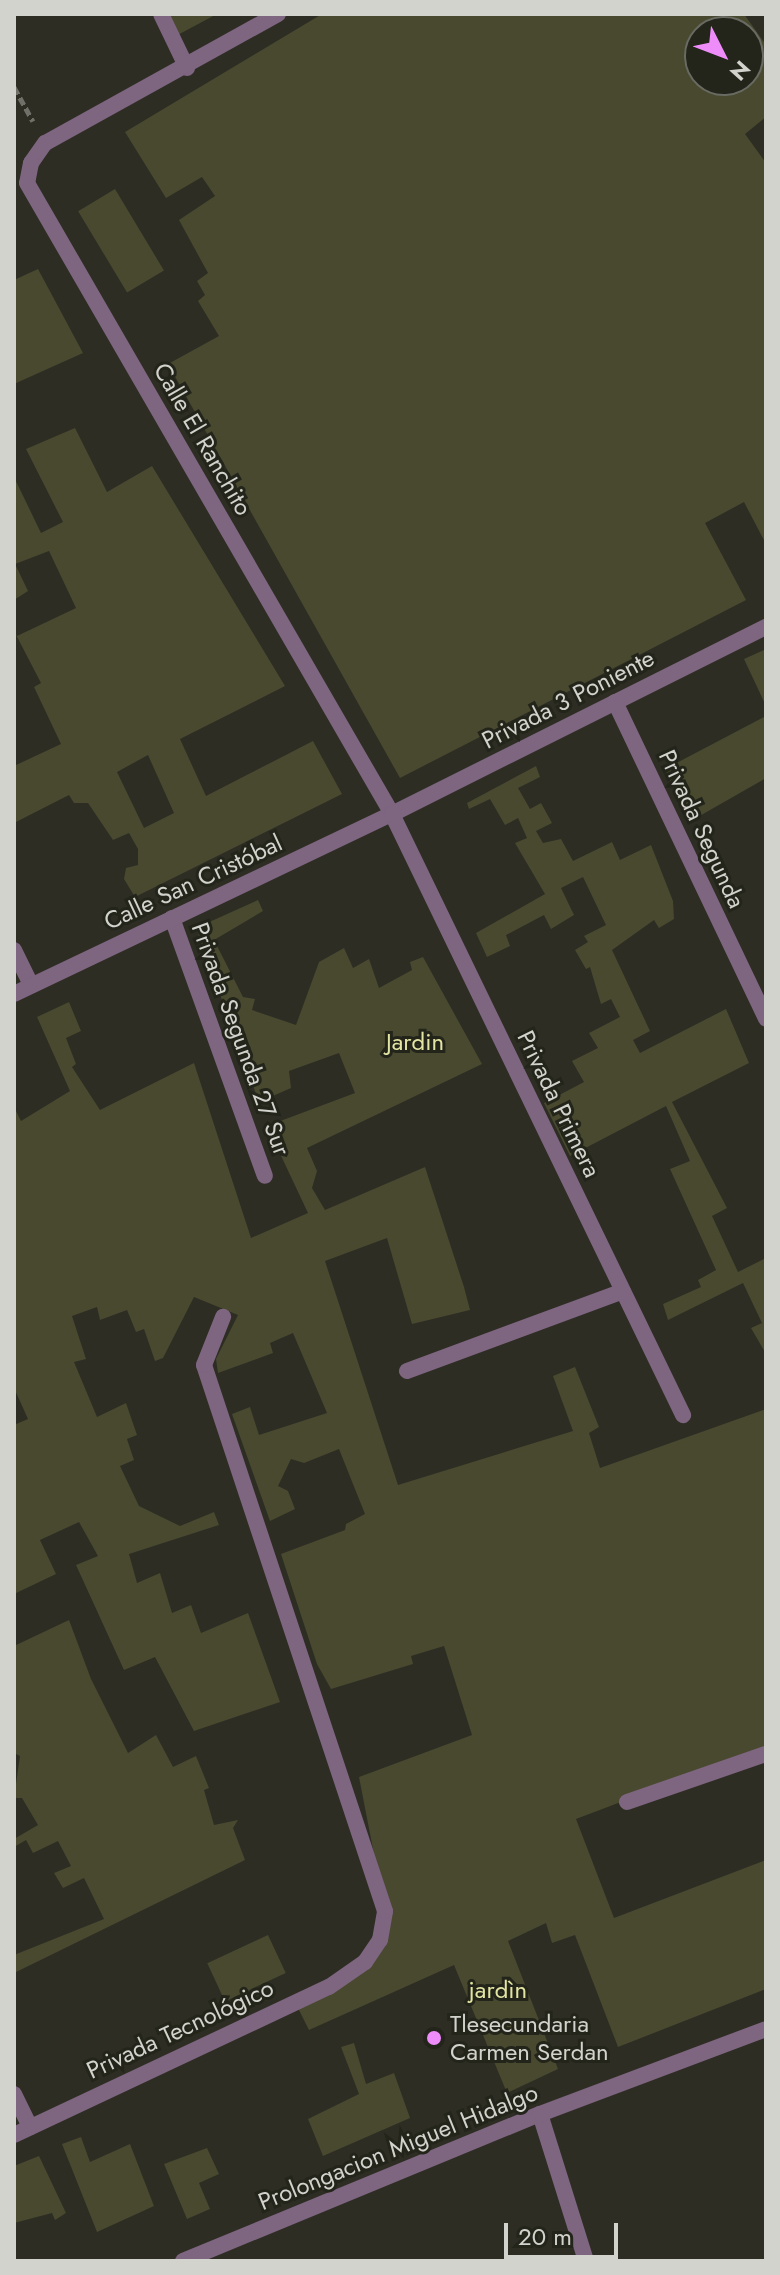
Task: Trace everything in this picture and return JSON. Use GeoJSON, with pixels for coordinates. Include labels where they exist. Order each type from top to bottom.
{"type":"FeatureCollection","features":[{"type":"Feature","properties":{"kind":"street"},"geometry":{"type":"LineString","coordinates":[[161,14],[187,68]]}},
{"type":"Feature","properties":{"kind":"street"},"geometry":{"type":"LineString","coordinates":[[45,143],[187,68],[278,14]]}},
{"type":"Feature","properties":{"kind":"street","name":"Calle El Ranchito"},"geometry":{"type":"LineString","coordinates":[[45,143],[31,163],[27,183],[392,814]]}},
{"type":"Feature","properties":{"kind":"street","name":"Privada 3 Poniente"},"geometry":{"type":"LineString","coordinates":[[392,814],[766,627]]}},
{"type":"Feature","properties":{"kind":"street","name":"Privada Segunda"},"geometry":{"type":"LineString","coordinates":[[615,702],[766,1019]]}},
{"type":"Feature","properties":{"kind":"street","name":"Calle San Cristóbal"},"geometry":{"type":"LineString","coordinates":[[14,994],[392,814]]}},
{"type":"Feature","properties":{"kind":"street","name":"Privada Primera"},"geometry":{"type":"LineString","coordinates":[[392,814],[683,1415]]}},
{"type":"Feature","properties":{"kind":"street","name":"Privada Segunda 27 Sur"},"geometry":{"type":"LineString","coordinates":[[172,918],[265,1176]]}},
{"type":"Feature","properties":{"kind":"street"},"geometry":{"type":"LineString","coordinates":[[14,950],[31,985]]}},
{"type":"Feature","properties":{"kind":"street"},"geometry":{"type":"LineString","coordinates":[[407,1371],[623,1291]]}},
{"type":"Feature","properties":{"kind":"street","name":"Privada Tecnológico"},"geometry":{"type":"LineString","coordinates":[[14,2135],[329,1987],[365,1962],[380,1940],[385,1911],[204,1365],[223,1317]]}},
{"type":"Feature","properties":{"kind":"street"},"geometry":{"type":"LineString","coordinates":[[627,1802],[766,1754]]}},
{"type":"Feature","properties":{"kind":"street","name":"Prolongacion Miguel Hidalgo"},"geometry":{"type":"LineString","coordinates":[[183,2261],[540,2114],[766,2029]]}},
{"type":"Feature","properties":{"kind":"street"},"geometry":{"type":"LineString","coordinates":[[14,2094],[30,2127]]}},
{"type":"Feature","properties":{"kind":"street"},"geometry":{"type":"LineString","coordinates":[[540,2114],[586,2261]]}},
{"type":"Feature","properties":{"kind":"path"},"geometry":{"type":"LineString","coordinates":[[14,87],[45,143]]}},
{"type":"Feature","properties":{"kind":"green space"},"geometry":{"type":"Polygon","coordinates":[[[161,14],[217,14],[172,38],[161,14]]]}},
{"type":"Feature","properties":{"kind":"green space"},"geometry":{"type":"Polygon","coordinates":[[[322,14],[744,14],[745,16],[684,16],[684,96],[764,96],[764,42],[766,45],[766,117],[745,134],[766,163],[766,544],[744,502],[705,523],[746,600],[400,778],[168,364],[219,336],[198,301],[205,295],[197,281],[208,273],[179,220],[215,196],[202,177],[166,198],[125,132],[322,14]]]}},
{"type":"Feature","properties":{"kind":"green space"},"geometry":{"type":"Polygon","coordinates":[[[115,189],[164,270],[127,293],[78,211],[115,189]]]}},
{"type":"Feature","properties":{"kind":"green space"},"geometry":{"type":"Polygon","coordinates":[[[38,269],[83,353],[14,384],[14,280],[38,269]]]}},
{"type":"Feature","properties":{"kind":"green space"},"geometry":{"type":"Polygon","coordinates":[[[75,428],[107,492],[152,466],[285,686],[180,739],[206,796],[313,741],[342,794],[135,897],[124,879],[126,868],[138,865],[138,849],[129,833],[113,840],[88,803],[74,803],[69,795],[14,823],[14,766],[61,744],[34,687],[41,683],[14,631],[17,636],[76,608],[49,551],[15,564],[28,591],[14,600],[14,477],[41,533],[63,522],[26,449],[75,428]],[[148,755],[117,772],[144,828],[174,813],[148,755]]]}},
{"type":"Feature","properties":{"kind":"green space"},"geometry":{"type":"Polygon","coordinates":[[[766,649],[766,706],[744,659],[766,649]]]}},
{"type":"Feature","properties":{"kind":"green space"},"geometry":{"type":"Polygon","coordinates":[[[766,716],[766,778],[689,822],[665,769],[766,716]]]}},
{"type":"Feature","properties":{"kind":"green space"},"geometry":{"type":"Polygon","coordinates":[[[536,766],[540,777],[518,788],[530,809],[541,803],[552,823],[536,831],[543,843],[561,839],[573,861],[612,842],[620,860],[651,845],[673,901],[674,919],[659,928],[654,920],[612,950],[650,1031],[633,1040],[640,1053],[726,1009],[749,1063],[672,1102],[727,1208],[712,1216],[738,1272],[766,1258],[766,1354],[751,1328],[762,1323],[743,1283],[668,1320],[663,1304],[701,1287],[698,1280],[716,1270],[670,1169],[690,1161],[666,1106],[570,1156],[544,1103],[584,1082],[572,1061],[598,1048],[589,1033],[620,1017],[611,999],[601,1004],[590,967],[586,969],[575,950],[588,942],[584,936],[606,925],[583,877],[561,888],[574,915],[551,929],[544,915],[506,935],[510,946],[487,957],[476,933],[545,894],[515,843],[527,838],[518,818],[505,825],[490,799],[469,809],[467,803],[536,766]]]}},
{"type":"Feature","properties":{"kind":"green space"},"geometry":{"type":"Polygon","coordinates":[[[258,900],[263,911],[214,940],[243,997],[255,999],[252,1010],[296,1025],[319,962],[344,948],[353,968],[369,959],[379,988],[412,970],[410,962],[423,957],[482,1064],[307,1148],[317,1171],[312,1188],[325,1210],[425,1167],[464,1287],[470,1310],[412,1324],[387,1238],[325,1261],[398,1485],[573,1431],[553,1376],[575,1367],[599,1427],[589,1433],[600,1468],[766,1409],[766,1747],[576,1819],[614,1918],[766,1860],[766,1989],[618,2047],[575,1935],[552,1943],[546,1923],[508,1941],[558,2069],[507,2093],[454,1965],[309,2030],[295,2002],[364,1963],[385,1911],[359,1777],[472,1735],[444,1646],[411,1656],[413,1664],[331,1689],[317,1664],[281,1554],[345,1530],[346,1524],[365,1514],[339,1449],[304,1463],[291,1459],[278,1486],[288,1491],[295,1509],[270,1521],[232,1414],[250,1407],[259,1435],[327,1413],[293,1333],[270,1343],[273,1353],[218,1373],[216,1359],[238,1315],[194,1297],[163,1358],[155,1361],[144,1329],[136,1332],[127,1310],[100,1320],[97,1307],[72,1316],[86,1359],[74,1362],[97,1417],[126,1403],[137,1435],[127,1439],[134,1460],[120,1466],[139,1506],[180,1526],[214,1512],[219,1525],[129,1554],[137,1583],[160,1573],[172,1613],[191,1605],[201,1633],[248,1613],[280,1702],[194,1731],[155,1657],[124,1670],[76,1565],[98,1556],[79,1522],[40,1540],[56,1574],[14,1594],[14,1425],[28,1419],[14,1388],[14,1107],[21,1121],[70,1091],[37,1017],[69,1002],[81,1031],[66,1038],[76,1064],[72,1067],[100,1110],[194,1063],[251,1238],[308,1213],[267,1126],[355,1093],[339,1053],[289,1071],[291,1088],[259,1102],[196,928],[258,900]]]}},
{"type":"Feature","properties":{"kind":"green space"},"geometry":{"type":"Polygon","coordinates":[[[69,1620],[91,1679],[128,1753],[156,1735],[173,1767],[196,1756],[209,1788],[204,1790],[214,1825],[238,1820],[233,1828],[245,1860],[14,1973],[14,1955],[104,1919],[84,1878],[63,1888],[54,1873],[71,1866],[58,1841],[33,1853],[26,1840],[14,1847],[14,1839],[38,1825],[22,1798],[14,1798],[20,1756],[14,1753],[14,1646],[69,1620]]]}},
{"type":"Feature","properties":{"kind":"green space"},"geometry":{"type":"Polygon","coordinates":[[[268,1935],[286,1973],[225,2001],[207,1963],[268,1935]]]}},
{"type":"Feature","properties":{"kind":"green space"},"geometry":{"type":"Polygon","coordinates":[[[354,2043],[366,2084],[394,2073],[410,2118],[323,2156],[308,2119],[359,2094],[341,2047],[354,2043]]]}},
{"type":"Feature","properties":{"kind":"green space"},"geometry":{"type":"Polygon","coordinates":[[[81,2137],[90,2162],[130,2144],[154,2206],[97,2232],[62,2144],[81,2137]]]}},
{"type":"Feature","properties":{"kind":"green space"},"geometry":{"type":"Polygon","coordinates":[[[207,2148],[219,2174],[199,2183],[210,2209],[187,2219],[164,2164],[207,2148]]]}},
{"type":"Feature","properties":{"kind":"green space"},"geometry":{"type":"Polygon","coordinates":[[[39,2156],[66,2213],[55,2220],[52,2213],[14,2223],[14,2166],[39,2156]]]}},
{"type":"Feature","properties":{"kind":"place","name":"Tlesecundaria Carmen Serdan"},"geometry":{"type":"Point","coordinates":[434,2038]}},
{"type":"Feature","properties":{"kind":"park label","name":"Jardin"},"geometry":{"type":"Point","coordinates":[415,1042]}},
{"type":"Feature","properties":{"kind":"park label","name":"jardìn"},"geometry":{"type":"Point","coordinates":[498,1990]}}]}
